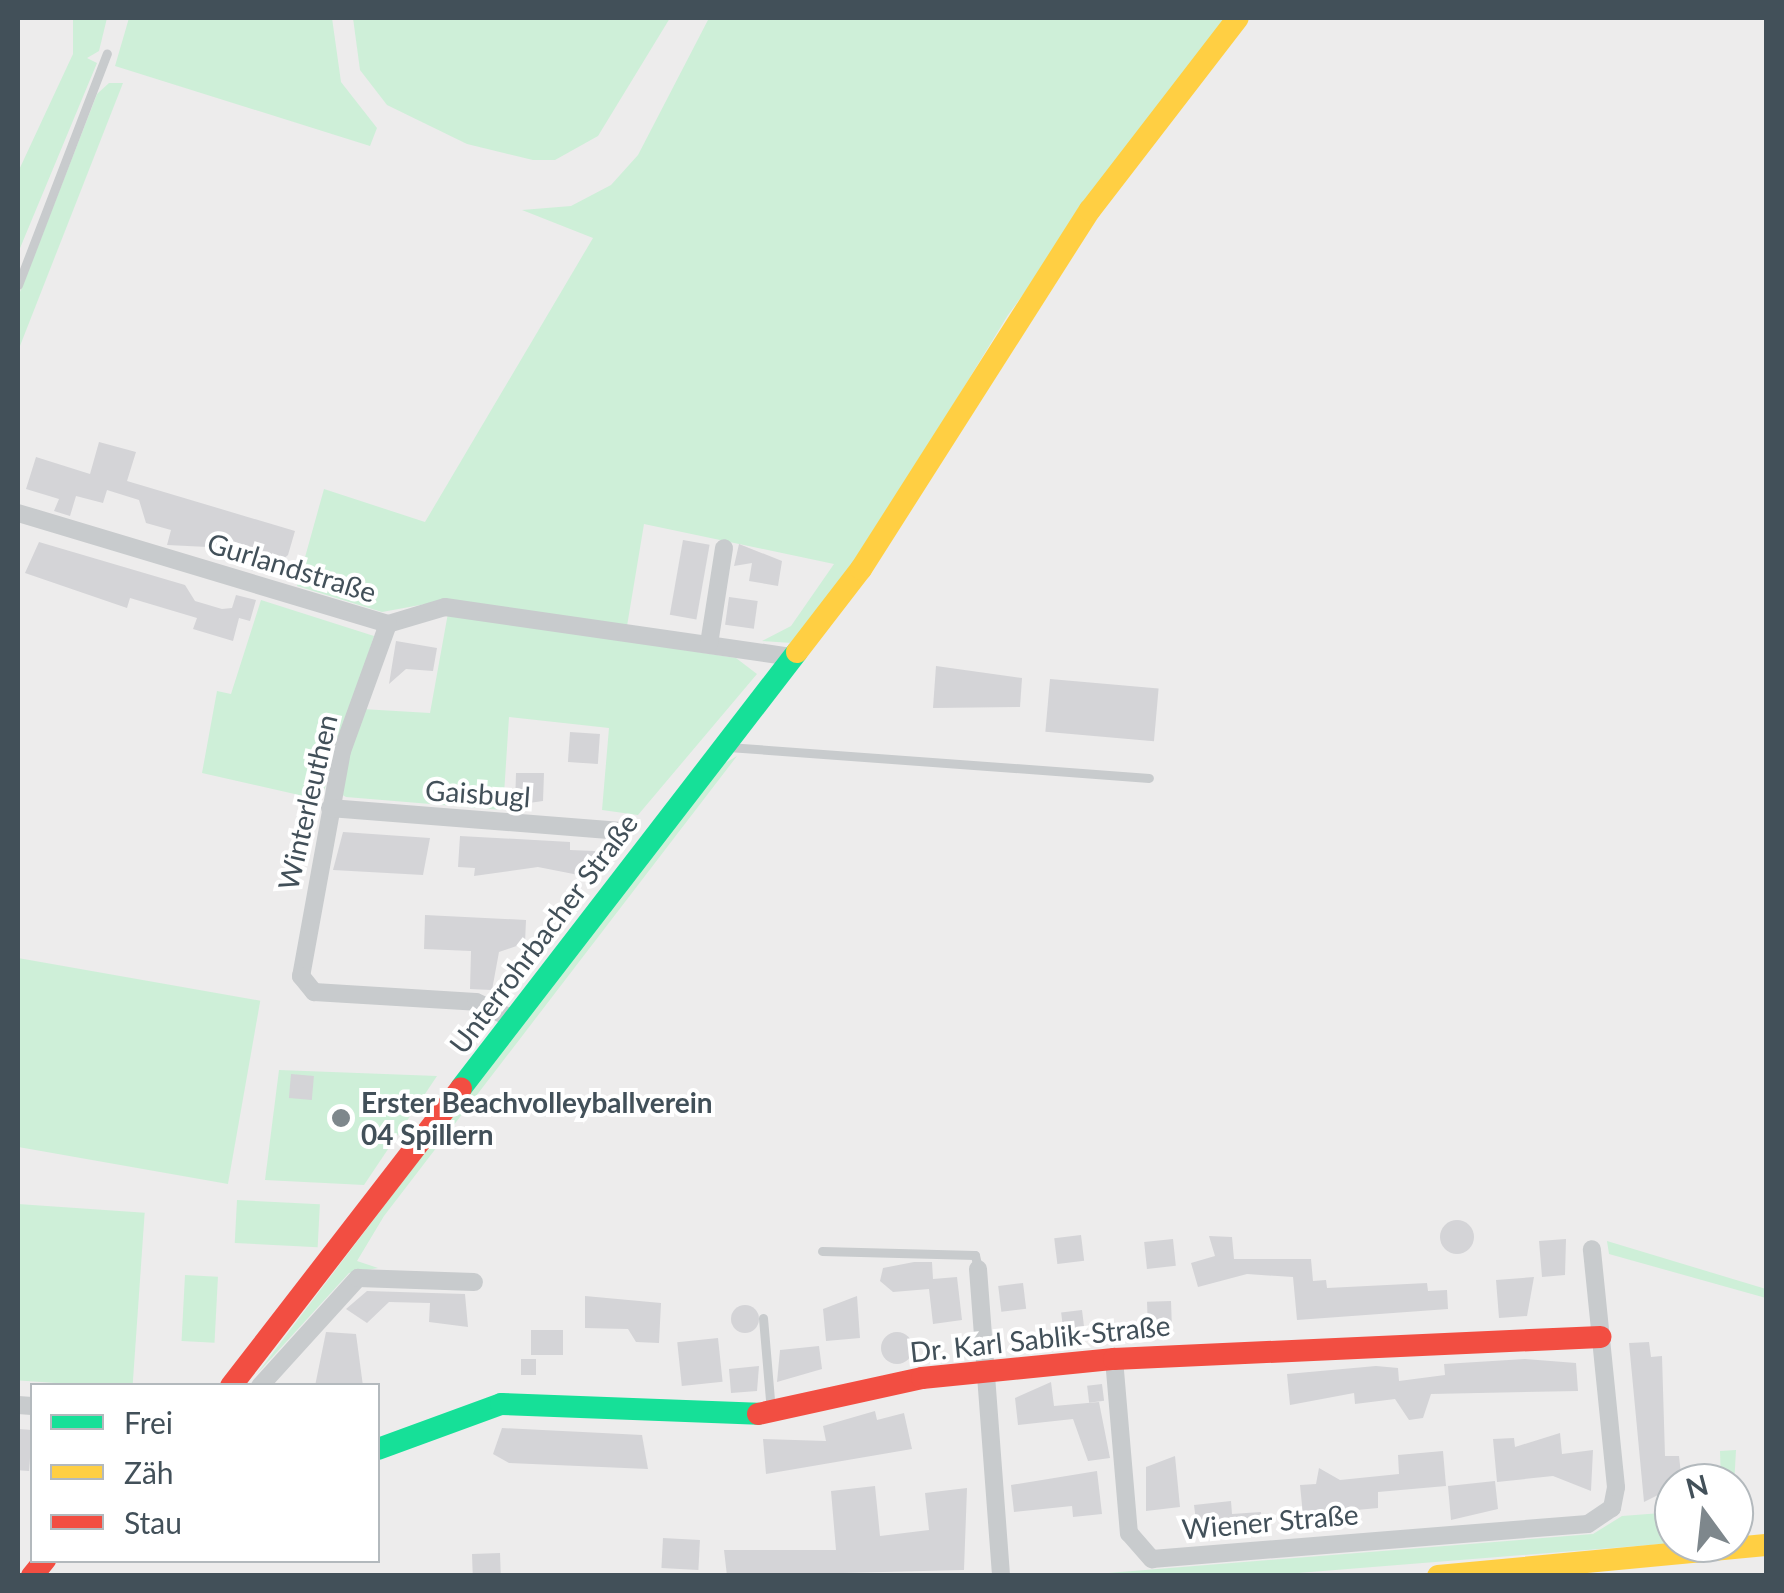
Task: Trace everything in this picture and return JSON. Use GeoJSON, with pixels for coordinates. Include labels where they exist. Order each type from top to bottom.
{"type":"FeatureCollection","features":[{"type":"Feature","properties":{"kind":"main road","name":"Unterrohrbacher Straße"},"geometry":{"type":"LineString","coordinates":[[237,1383],[878,546],[1090,210],[1238,18]]}},
{"type":"Feature","properties":{"kind":"main road","name":"Dr. Karl Sablik-Straße"},"geometry":{"type":"LineString","coordinates":[[380,1448],[501,1404],[772,1414],[986,1372],[1114,1358],[1601,1336]]}},
{"type":"Feature","properties":{"kind":"main road"},"geometry":{"type":"LineString","coordinates":[[1438,1576],[1520,1573],[1766,1546]]}},
{"type":"Feature","properties":{"kind":"street","name":"Gurlandstraße"},"geometry":{"type":"LineString","coordinates":[[18,513],[388,624],[445,607],[792,657]]}},
{"type":"Feature","properties":{"kind":"street"},"geometry":{"type":"LineString","coordinates":[[708,644],[724,548]]}},
{"type":"Feature","properties":{"kind":"street","name":"Winterleuthen"},"geometry":{"type":"LineString","coordinates":[[388,624],[330,808],[301,967],[314,992],[476,1002],[515,1020]]}},
{"type":"Feature","properties":{"kind":"street","name":"Gaisbugl"},"geometry":{"type":"LineString","coordinates":[[330,808],[622,831]]}},
{"type":"Feature","properties":{"kind":"street"},"geometry":{"type":"LineString","coordinates":[[1592,1249],[1601,1336]]}},
{"type":"Feature","properties":{"kind":"street"},"geometry":{"type":"LineString","coordinates":[[978,1269],[1001,1576]]}},
{"type":"Feature","properties":{"kind":"street"},"geometry":{"type":"LineString","coordinates":[[263,1383],[358,1278],[474,1282]]}},
{"type":"Feature","properties":{"kind":"street","name":"Wiener Straße"},"geometry":{"type":"LineString","coordinates":[[1114,1358],[1128,1524],[1152,1558],[1603,1519],[1616,1487],[1601,1336]]}},
{"type":"Feature","properties":{"kind":"lane"},"geometry":{"type":"LineString","coordinates":[[18,285],[107,53]]}},
{"type":"Feature","properties":{"kind":"lane"},"geometry":{"type":"LineString","coordinates":[[721,747],[1150,778]]}},
{"type":"Feature","properties":{"kind":"lane"},"geometry":{"type":"LineString","coordinates":[[822,1251],[976,1255],[978,1269]]}},
{"type":"Feature","properties":{"kind":"lane"},"geometry":{"type":"LineString","coordinates":[[763,1318],[772,1414]]}},
{"type":"Feature","properties":{"kind":"green space"},"geometry":{"type":"Polygon","coordinates":[[[73,18],[107,18],[99,51],[87,58],[97,63],[18,253],[18,172],[73,54],[73,18]]]}},
{"type":"Feature","properties":{"kind":"green space"},"geometry":{"type":"Polygon","coordinates":[[[129,18],[332,18],[341,82],[377,128],[370,146],[115,66],[129,18]]]}},
{"type":"Feature","properties":{"kind":"green space"},"geometry":{"type":"Polygon","coordinates":[[[353,18],[670,18],[598,136],[555,160],[533,160],[467,144],[387,105],[360,70],[353,18]]]}},
{"type":"Feature","properties":{"kind":"green space"},"geometry":{"type":"Polygon","coordinates":[[[709,18],[1226,18],[1008,315],[873,536],[792,643],[762,641],[791,626],[834,564],[644,524],[627,626],[442,601],[382,612],[297,586],[324,489],[425,522],[593,238],[522,210],[571,206],[611,185],[638,155],[709,18]]]}},
{"type":"Feature","properties":{"kind":"green space"},"geometry":{"type":"Polygon","coordinates":[[[109,83],[123,83],[18,351],[18,297],[97,94],[109,83]]]}},
{"type":"Feature","properties":{"kind":"green space"},"geometry":{"type":"Polygon","coordinates":[[[261,600],[374,636],[321,800],[202,773],[217,691],[231,694],[261,600]]]}},
{"type":"Feature","properties":{"kind":"green space"},"geometry":{"type":"Polygon","coordinates":[[[448,613],[736,658],[757,674],[638,815],[602,810],[609,728],[509,717],[503,810],[346,797],[339,793],[362,709],[430,713],[448,613]]]}},
{"type":"Feature","properties":{"kind":"green space"},"geometry":{"type":"Polygon","coordinates":[[[737,756],[384,1216],[357,1261],[378,1268],[349,1273],[256,1375],[715,769],[737,756]]]}},
{"type":"Feature","properties":{"kind":"green space"},"geometry":{"type":"Polygon","coordinates":[[[18,958],[260,1001],[228,1184],[18,1147],[18,958]]]}},
{"type":"Feature","properties":{"kind":"green space","name":"Erster Beachvolleyballverein 04 Spillern"},"geometry":{"type":"Polygon","coordinates":[[[279,1070],[437,1076],[364,1185],[265,1180],[279,1070]]]}},
{"type":"Feature","properties":{"kind":"green space"},"geometry":{"type":"Polygon","coordinates":[[[237,1200],[320,1204],[318,1247],[235,1243],[237,1200]]]}},
{"type":"Feature","properties":{"kind":"green space"},"geometry":{"type":"Polygon","coordinates":[[[18,1204],[145,1213],[133,1383],[18,1380],[18,1204]]]}},
{"type":"Feature","properties":{"kind":"green space"},"geometry":{"type":"Polygon","coordinates":[[[1607,1241],[1766,1289],[1766,1298],[1609,1254],[1607,1241]]]}},
{"type":"Feature","properties":{"kind":"green space"},"geometry":{"type":"Polygon","coordinates":[[[185,1275],[218,1277],[215,1343],[182,1341],[185,1275]]]}},
{"type":"Feature","properties":{"kind":"green space"},"geometry":{"type":"Polygon","coordinates":[[[1736,1450],[1735,1463],[1720,1463],[1720,1451],[1736,1450]]]}},
{"type":"Feature","properties":{"kind":"green space"},"geometry":{"type":"Polygon","coordinates":[[[1654,1514],[1654,1545],[1273,1575],[1071,1576],[1593,1534],[1622,1516],[1654,1514]]]}},
{"type":"Feature","properties":{"kind":"building"},"geometry":{"type":"Polygon","coordinates":[[[99,442],[136,452],[127,481],[295,531],[288,555],[280,562],[258,556],[253,571],[208,547],[167,545],[171,530],[146,523],[139,500],[107,490],[103,503],[76,496],[70,516],[54,511],[59,499],[26,489],[36,457],[90,474],[99,442]]]}},
{"type":"Feature","properties":{"kind":"building"},"geometry":{"type":"Polygon","coordinates":[[[683,540],[710,545],[696,620],[670,615],[683,540]]]}},
{"type":"Feature","properties":{"kind":"building"},"geometry":{"type":"Polygon","coordinates":[[[39,542],[185,585],[195,601],[222,609],[232,608],[236,595],[256,600],[250,621],[239,618],[233,641],[193,629],[197,618],[130,598],[127,608],[25,573],[39,542]]]}},
{"type":"Feature","properties":{"kind":"building"},"geometry":{"type":"Polygon","coordinates":[[[739,544],[782,561],[778,586],[749,581],[752,563],[734,566],[739,544]]]}},
{"type":"Feature","properties":{"kind":"building"},"geometry":{"type":"Polygon","coordinates":[[[729,597],[758,601],[754,629],[725,625],[729,597]]]}},
{"type":"Feature","properties":{"kind":"building"},"geometry":{"type":"Polygon","coordinates":[[[396,641],[437,648],[433,671],[406,669],[389,684],[396,641]]]}},
{"type":"Feature","properties":{"kind":"building"},"geometry":{"type":"Polygon","coordinates":[[[936,666],[1022,678],[1020,707],[933,708],[936,666]]]}},
{"type":"Feature","properties":{"kind":"building"},"geometry":{"type":"Polygon","coordinates":[[[1050,679],[1159,688],[1154,741],[1045,732],[1050,679]]]}},
{"type":"Feature","properties":{"kind":"building"},"geometry":{"type":"Polygon","coordinates":[[[570,732],[600,734],[598,764],[568,762],[570,732]]]}},
{"type":"Feature","properties":{"kind":"building"},"geometry":{"type":"Polygon","coordinates":[[[516,773],[544,773],[543,801],[515,805],[516,773]]]}},
{"type":"Feature","properties":{"kind":"building"},"geometry":{"type":"Polygon","coordinates":[[[343,832],[430,838],[423,875],[333,870],[343,832]]]}},
{"type":"Feature","properties":{"kind":"building"},"geometry":{"type":"Polygon","coordinates":[[[460,836],[570,842],[570,850],[595,851],[594,878],[538,867],[474,876],[475,868],[458,867],[460,836]]]}},
{"type":"Feature","properties":{"kind":"building"},"geometry":{"type":"Polygon","coordinates":[[[425,915],[526,920],[525,943],[499,952],[492,990],[470,989],[471,951],[424,949],[425,915]]]}},
{"type":"Feature","properties":{"kind":"building"},"geometry":{"type":"Polygon","coordinates":[[[291,1074],[314,1076],[312,1100],[289,1098],[291,1074]]]}},
{"type":"Feature","properties":{"kind":"building"},"geometry":{"type":"Polygon","coordinates":[[[1457,1220],[1469,1225],[1474,1237],[1469,1249],[1457,1254],[1445,1249],[1440,1237],[1445,1225],[1457,1220]]]}},
{"type":"Feature","properties":{"kind":"building"},"geometry":{"type":"Polygon","coordinates":[[[1081,1235],[1084,1261],[1057,1264],[1054,1238],[1081,1235]]]}},
{"type":"Feature","properties":{"kind":"building"},"geometry":{"type":"Polygon","coordinates":[[[1209,1236],[1232,1237],[1234,1259],[1311,1259],[1313,1281],[1326,1280],[1327,1288],[1427,1283],[1428,1291],[1447,1290],[1448,1309],[1297,1320],[1293,1277],[1247,1274],[1198,1287],[1191,1263],[1215,1256],[1209,1236]]]}},
{"type":"Feature","properties":{"kind":"building"},"geometry":{"type":"Polygon","coordinates":[[[1173,1239],[1176,1266],[1147,1269],[1144,1242],[1173,1239]]]}},
{"type":"Feature","properties":{"kind":"building"},"geometry":{"type":"Polygon","coordinates":[[[1566,1239],[1565,1275],[1542,1277],[1539,1241],[1566,1239]]]}},
{"type":"Feature","properties":{"kind":"building"},"geometry":{"type":"Polygon","coordinates":[[[932,1262],[933,1279],[957,1277],[962,1320],[933,1324],[929,1289],[893,1292],[880,1281],[883,1268],[932,1262]]]}},
{"type":"Feature","properties":{"kind":"building"},"geometry":{"type":"Polygon","coordinates":[[[1534,1277],[1527,1316],[1499,1318],[1496,1280],[1534,1277]]]}},
{"type":"Feature","properties":{"kind":"building"},"geometry":{"type":"Polygon","coordinates":[[[1023,1283],[1026,1309],[1001,1312],[998,1286],[1023,1283]]]}},
{"type":"Feature","properties":{"kind":"building"},"geometry":{"type":"Polygon","coordinates":[[[367,1291],[465,1294],[468,1327],[429,1322],[430,1303],[389,1302],[367,1323],[346,1309],[367,1291]]]}},
{"type":"Feature","properties":{"kind":"building"},"geometry":{"type":"Polygon","coordinates":[[[585,1296],[661,1303],[659,1343],[636,1342],[628,1329],[585,1328],[585,1296]]]}},
{"type":"Feature","properties":{"kind":"building"},"geometry":{"type":"Polygon","coordinates":[[[857,1296],[860,1338],[826,1341],[823,1309],[857,1296]]]}},
{"type":"Feature","properties":{"kind":"building"},"geometry":{"type":"Polygon","coordinates":[[[1171,1301],[1172,1328],[1148,1329],[1147,1302],[1171,1301]]]}},
{"type":"Feature","properties":{"kind":"building"},"geometry":{"type":"Polygon","coordinates":[[[745,1305],[755,1309],[759,1319],[755,1329],[745,1333],[735,1329],[731,1319],[735,1309],[745,1305]]]}},
{"type":"Feature","properties":{"kind":"building"},"geometry":{"type":"Polygon","coordinates":[[[1082,1310],[1085,1336],[1064,1338],[1061,1313],[1082,1310]]]}},
{"type":"Feature","properties":{"kind":"building"},"geometry":{"type":"Polygon","coordinates":[[[531,1330],[563,1330],[563,1355],[531,1355],[531,1330]]]}},
{"type":"Feature","properties":{"kind":"building"},"geometry":{"type":"Polygon","coordinates":[[[326,1332],[356,1334],[363,1383],[316,1383],[326,1332]]]}},
{"type":"Feature","properties":{"kind":"building"},"geometry":{"type":"Polygon","coordinates":[[[897,1332],[909,1336],[913,1348],[909,1360],[897,1364],[885,1360],[881,1348],[885,1336],[897,1332]]]}},
{"type":"Feature","properties":{"kind":"building"},"geometry":{"type":"Polygon","coordinates":[[[718,1338],[723,1382],[682,1386],[677,1342],[718,1338]]]}},
{"type":"Feature","properties":{"kind":"building"},"geometry":{"type":"Polygon","coordinates":[[[1649,1342],[1651,1357],[1662,1356],[1665,1456],[1679,1456],[1680,1463],[1654,1463],[1654,1497],[1644,1502],[1629,1343],[1649,1342]]]}},
{"type":"Feature","properties":{"kind":"building"},"geometry":{"type":"Polygon","coordinates":[[[819,1346],[822,1369],[777,1382],[780,1350],[819,1346]]]}},
{"type":"Feature","properties":{"kind":"building"},"geometry":{"type":"Polygon","coordinates":[[[521,1359],[536,1359],[536,1375],[521,1375],[521,1359]]]}},
{"type":"Feature","properties":{"kind":"building"},"geometry":{"type":"Polygon","coordinates":[[[1525,1359],[1576,1363],[1578,1391],[1431,1394],[1423,1418],[1409,1420],[1395,1399],[1355,1404],[1354,1393],[1290,1405],[1287,1374],[1376,1366],[1398,1368],[1399,1381],[1445,1375],[1444,1364],[1525,1359]]]}},
{"type":"Feature","properties":{"kind":"building"},"geometry":{"type":"Polygon","coordinates":[[[759,1366],[757,1391],[731,1393],[729,1369],[759,1366]]]}},
{"type":"Feature","properties":{"kind":"building"},"geometry":{"type":"Polygon","coordinates":[[[1051,1382],[1054,1406],[1099,1402],[1110,1458],[1088,1461],[1073,1419],[1018,1425],[1015,1398],[1051,1382]]]}},
{"type":"Feature","properties":{"kind":"building"},"geometry":{"type":"Polygon","coordinates":[[[1102,1384],[1104,1401],[1089,1403],[1087,1386],[1102,1384]]]}},
{"type":"Feature","properties":{"kind":"building"},"geometry":{"type":"Polygon","coordinates":[[[875,1411],[877,1420],[904,1413],[912,1449],[766,1474],[763,1439],[826,1441],[823,1426],[875,1411]]]}},
{"type":"Feature","properties":{"kind":"building"},"geometry":{"type":"Polygon","coordinates":[[[502,1428],[642,1435],[648,1469],[509,1463],[493,1454],[502,1428]]]}},
{"type":"Feature","properties":{"kind":"building"},"geometry":{"type":"Polygon","coordinates":[[[18,1429],[30,1430],[29,1471],[18,1470],[18,1429]]]}},
{"type":"Feature","properties":{"kind":"building"},"geometry":{"type":"Polygon","coordinates":[[[1560,1433],[1562,1454],[1593,1450],[1591,1491],[1553,1476],[1497,1482],[1493,1439],[1514,1438],[1515,1447],[1560,1433]]]}},
{"type":"Feature","properties":{"kind":"building"},"geometry":{"type":"Polygon","coordinates":[[[1443,1451],[1446,1486],[1378,1492],[1378,1508],[1303,1515],[1300,1485],[1316,1484],[1319,1468],[1340,1480],[1399,1474],[1398,1455],[1443,1451]]]}},
{"type":"Feature","properties":{"kind":"building"},"geometry":{"type":"Polygon","coordinates":[[[1175,1456],[1180,1507],[1146,1511],[1146,1467],[1175,1456]]]}},
{"type":"Feature","properties":{"kind":"building"},"geometry":{"type":"Polygon","coordinates":[[[1097,1471],[1102,1514],[1073,1517],[1072,1506],[1014,1512],[1011,1485],[1097,1471]]]}},
{"type":"Feature","properties":{"kind":"building"},"geometry":{"type":"Polygon","coordinates":[[[1495,1481],[1498,1509],[1451,1520],[1448,1486],[1495,1481]]]}},
{"type":"Feature","properties":{"kind":"building"},"geometry":{"type":"Polygon","coordinates":[[[875,1486],[880,1536],[929,1530],[925,1493],[967,1488],[964,1570],[727,1576],[724,1550],[836,1550],[831,1491],[875,1486]]]}},
{"type":"Feature","properties":{"kind":"building"},"geometry":{"type":"Polygon","coordinates":[[[1231,1501],[1232,1514],[1261,1512],[1262,1530],[1198,1537],[1194,1505],[1231,1501]]]}},
{"type":"Feature","properties":{"kind":"building"},"geometry":{"type":"Polygon","coordinates":[[[663,1538],[700,1540],[698,1570],[661,1568],[663,1538]]]}},
{"type":"Feature","properties":{"kind":"building"},"geometry":{"type":"Polygon","coordinates":[[[500,1553],[501,1576],[473,1576],[472,1554],[500,1553]]]}},
{"type":"Feature","properties":{"kind":"traffic: fast"},"geometry":{"type":"LineString","coordinates":[[461,1088],[797,652]]}},
{"type":"Feature","properties":{"kind":"traffic: fast"},"geometry":{"type":"LineString","coordinates":[[380,1448],[501,1404],[758,1414]]}},
{"type":"Feature","properties":{"kind":"traffic: slow"},"geometry":{"type":"LineString","coordinates":[[797,652],[861,569],[1090,210],[1238,18]]}},
{"type":"Feature","properties":{"kind":"traffic: slow"},"geometry":{"type":"LineString","coordinates":[[1438,1576],[1766,1545]]}},
{"type":"Feature","properties":{"kind":"traffic: jam"},"geometry":{"type":"LineString","coordinates":[[233,1383],[461,1088]]}},
{"type":"Feature","properties":{"kind":"traffic: jam"},"geometry":{"type":"LineString","coordinates":[[758,1414],[922,1378],[1114,1359],[1601,1337]]}},
{"type":"Feature","properties":{"kind":"traffic: jam"},"geometry":{"type":"LineString","coordinates":[[32,1576],[43,1563]]}},
{"type":"Feature","properties":{"kind":"place","name":"Erster Beachvolleyballverein 04 Spillern"},"geometry":{"type":"Point","coordinates":[341,1118]}}]}
